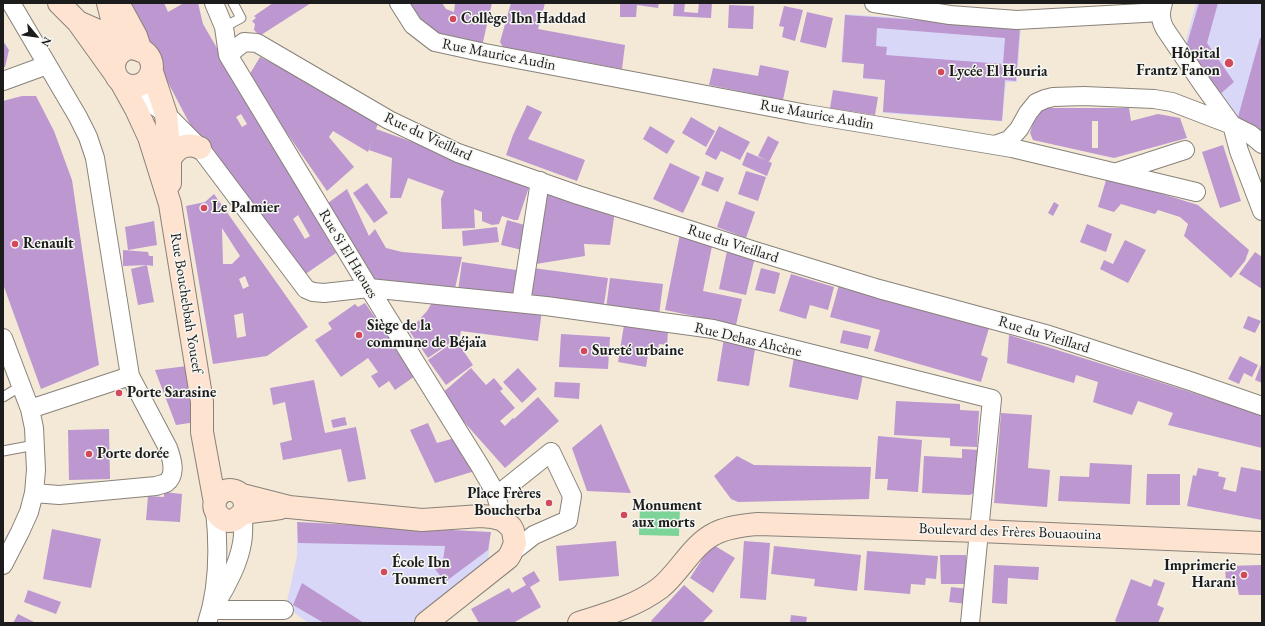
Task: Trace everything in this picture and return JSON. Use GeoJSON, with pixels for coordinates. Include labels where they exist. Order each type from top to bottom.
{"type":"FeatureCollection","features":[{"type":"Feature","properties":{"kind":"main road","name":"Rue Bouchebbah Youcef"},"geometry":{"type":"LineString","coordinates":[[59,3],[78,22],[125,62],[136,109],[149,138],[170,204],[202,402],[202,432],[215,506]]}},
{"type":"Feature","properties":{"kind":"main road"},"geometry":{"type":"LineString","coordinates":[[108,3],[132,86],[144,83],[152,72]]}},
{"type":"Feature","properties":{"kind":"main road"},"geometry":{"type":"LineString","coordinates":[[118,3],[136,36],[125,62]]}},
{"type":"Feature","properties":{"kind":"main road","name":"Rue Bouchebbah Youcef"},"geometry":{"type":"LineString","coordinates":[[78,22],[125,62]]}},
{"type":"Feature","properties":{"kind":"main road","name":"Rue Bouchebbah Youcef"},"geometry":{"type":"LineString","coordinates":[[125,62],[147,54],[150,60],[152,72],[166,114],[170,160],[170,204]]}},
{"type":"Feature","properties":{"kind":"main road"},"geometry":{"type":"LineString","coordinates":[[170,160],[173,154],[182,146],[194,145],[200,148]]}},
{"type":"Feature","properties":{"kind":"main road","name":"Rue Bouchebbah Youcef"},"geometry":{"type":"LineString","coordinates":[[202,402],[215,431],[226,479],[240,500]]}},
{"type":"Feature","properties":{"kind":"main road"},"geometry":{"type":"LineString","coordinates":[[215,506],[218,496],[222,492],[229,490],[240,500],[281,508],[422,520],[481,516],[503,520],[511,527],[514,535],[515,544],[511,553],[504,561],[426,623]]}},
{"type":"Feature","properties":{"kind":"main road","name":"Boulevard des Frères Bouaouina"},"geometry":{"type":"LineString","coordinates":[[579,623],[617,611],[649,596],[668,580],[703,541],[714,533],[741,526],[758,524],[980,530],[1262,543]]}},
{"type":"Feature","properties":{"kind":"street"},"geometry":{"type":"LineString","coordinates":[[11,3],[78,117],[88,137],[95,158],[130,376],[168,448],[172,460],[171,477],[165,483],[149,488],[59,495],[34,493]]}},
{"type":"Feature","properties":{"kind":"street","name":"Rue Si El Haoues"},"geometry":{"type":"LineString","coordinates":[[214,3],[224,27],[228,55],[368,288],[480,466],[496,496],[503,520]]}},
{"type":"Feature","properties":{"kind":"street","name":"Rue Maurice Audin"},"geometry":{"type":"LineString","coordinates":[[399,3],[413,25],[435,42],[484,53],[807,114],[1012,148],[1196,192]]}},
{"type":"Feature","properties":{"kind":"street"},"geometry":{"type":"LineString","coordinates":[[874,3],[950,15],[1017,20],[1162,7],[1161,22],[1165,29],[1232,126],[1239,151],[1262,211]]}},
{"type":"Feature","properties":{"kind":"street","name":"Rue du Vieillard"},"geometry":{"type":"LineString","coordinates":[[228,55],[244,42],[257,43],[389,120],[458,153],[540,182],[820,272],[1049,335],[1262,406]]}},
{"type":"Feature","properties":{"kind":"street","name":"Rue Bouchebbah Youcef"},"geometry":{"type":"LineString","coordinates":[[125,62],[166,114]]}},
{"type":"Feature","properties":{"kind":"street"},"geometry":{"type":"LineString","coordinates":[[3,81],[47,65]]}},
{"type":"Feature","properties":{"kind":"street"},"geometry":{"type":"LineString","coordinates":[[1190,109],[1199,109],[1203,104],[1205,96],[1203,85]]}},
{"type":"Feature","properties":{"kind":"street"},"geometry":{"type":"LineString","coordinates":[[995,145],[1010,140],[1019,129],[1028,112],[1036,103],[1054,97],[1084,96],[1154,99],[1172,102],[1250,134],[1262,144]]}},
{"type":"Feature","properties":{"kind":"street","name":"Rue Dehas Ahcène"},"geometry":{"type":"LineString","coordinates":[[166,114],[200,148],[306,289],[313,292],[324,293],[368,288],[521,304],[713,329],[992,399],[980,530]]}},
{"type":"Feature","properties":{"kind":"street"},"geometry":{"type":"LineString","coordinates":[[1116,172],[1185,150]]}},
{"type":"Feature","properties":{"kind":"street"},"geometry":{"type":"LineString","coordinates":[[521,304],[540,182]]}},
{"type":"Feature","properties":{"kind":"street"},"geometry":{"type":"LineString","coordinates":[[3,338],[30,409],[34,428],[36,470],[34,493],[29,512],[3,565]]}},
{"type":"Feature","properties":{"kind":"street"},"geometry":{"type":"LineString","coordinates":[[30,409],[130,376]]}},
{"type":"Feature","properties":{"kind":"street"},"geometry":{"type":"LineString","coordinates":[[496,496],[551,452],[572,496],[568,520],[534,535],[511,553]]}},
{"type":"Feature","properties":{"kind":"street"},"geometry":{"type":"LineString","coordinates":[[209,617],[229,580],[242,543],[244,532],[240,500]]}},
{"type":"Feature","properties":{"kind":"street","name":"Rue Bouchebbah Youcef"},"geometry":{"type":"LineString","coordinates":[[209,617],[218,541],[215,506]]}},
{"type":"Feature","properties":{"kind":"street"},"geometry":{"type":"LineString","coordinates":[[242,543],[252,526],[261,516],[281,508]]}},
{"type":"Feature","properties":{"kind":"street"},"geometry":{"type":"LineString","coordinates":[[970,623],[980,530]]}},
{"type":"Feature","properties":{"kind":"street"},"geometry":{"type":"LineString","coordinates":[[209,617],[284,610]]}},
{"type":"Feature","properties":{"kind":"lane"},"geometry":{"type":"LineString","coordinates":[[224,27],[240,18],[233,3]]}},
{"type":"Feature","properties":{"kind":"lane"},"geometry":{"type":"LineString","coordinates":[[3,397],[21,386]]}},
{"type":"Feature","properties":{"kind":"lane"},"geometry":{"type":"LineString","coordinates":[[3,450],[35,445]]}},
{"type":"Feature","properties":{"kind":"shaded area","name":"Hôpital Frantz Fanon"},"geometry":{"type":"Polygon","coordinates":[[[1196,3],[1262,3],[1262,139],[1235,117],[1185,45],[1196,3]]]}},
{"type":"Feature","properties":{"kind":"shaded area","name":"Lycée El Houria"},"geometry":{"type":"Polygon","coordinates":[[[845,14],[1021,26],[1017,82],[1006,82],[1002,121],[883,113],[885,80],[863,79],[864,64],[841,62],[845,14]]]}},
{"type":"Feature","properties":{"kind":"shaded area","name":"École Ibn Toumert"},"geometry":{"type":"Polygon","coordinates":[[[297,531],[490,540],[488,561],[412,623],[308,623],[286,606],[297,556],[297,531]]]}},
{"type":"Feature","properties":{"kind":"green space"},"geometry":{"type":"Polygon","coordinates":[[[640,507],[680,508],[679,536],[639,535],[640,507]]]}},
{"type":"Feature","properties":{"kind":"building"},"geometry":{"type":"Polygon","coordinates":[[[126,3],[164,3],[168,12],[184,3],[198,3],[203,24],[336,253],[304,275],[193,130],[126,3]],[[241,114],[236,117],[242,127],[247,124],[241,114]],[[298,215],[293,219],[305,239],[310,236],[298,215]]]}},
{"type":"Feature","properties":{"kind":"building"},"geometry":{"type":"Polygon","coordinates":[[[273,3],[311,3],[261,35],[258,34],[254,30],[255,24],[252,21],[256,18],[254,16],[273,3]]]}},
{"type":"Feature","properties":{"kind":"building","name":"Collège Ibn Haddad"},"geometry":{"type":"Polygon","coordinates":[[[407,3],[442,3],[446,9],[454,12],[455,3],[492,3],[482,46],[440,38],[424,29],[407,3]]]}},
{"type":"Feature","properties":{"kind":"building"},"geometry":{"type":"Polygon","coordinates":[[[511,3],[545,3],[538,29],[625,45],[622,69],[503,47],[500,42],[511,3]]]}},
{"type":"Feature","properties":{"kind":"building"},"geometry":{"type":"Polygon","coordinates":[[[620,3],[659,3],[658,8],[637,5],[636,17],[620,17],[620,3]]]}},
{"type":"Feature","properties":{"kind":"building"},"geometry":{"type":"Polygon","coordinates":[[[674,3],[685,3],[684,12],[698,13],[699,3],[712,3],[711,18],[673,16],[674,3]]]}},
{"type":"Feature","properties":{"kind":"building"},"geometry":{"type":"Polygon","coordinates":[[[1199,3],[1218,3],[1207,43],[1234,82],[1218,96],[1210,79],[1187,44],[1199,3]]]}},
{"type":"Feature","properties":{"kind":"building"},"geometry":{"type":"Polygon","coordinates":[[[729,5],[754,6],[753,29],[728,28],[729,5]]]}},
{"type":"Feature","properties":{"kind":"building"},"geometry":{"type":"Polygon","coordinates":[[[784,6],[803,10],[795,41],[782,37],[784,27],[779,26],[784,6]]]}},
{"type":"Feature","properties":{"kind":"building"},"geometry":{"type":"Polygon","coordinates":[[[807,12],[833,18],[826,48],[800,42],[807,12]]]}},
{"type":"Feature","properties":{"kind":"building","name":"Lycée El Houria"},"geometry":{"type":"Polygon","coordinates":[[[845,15],[1020,27],[1016,81],[1005,80],[1002,121],[883,112],[885,80],[863,78],[864,64],[842,62],[845,15]],[[877,28],[876,46],[887,47],[886,55],[1003,64],[1005,38],[877,28]]]}},
{"type":"Feature","properties":{"kind":"building"},"geometry":{"type":"Polygon","coordinates":[[[1260,38],[1262,38],[1262,135],[1238,117],[1260,38]]]}},
{"type":"Feature","properties":{"kind":"building"},"geometry":{"type":"Polygon","coordinates":[[[3,41],[9,50],[5,67],[3,67],[3,41]]]}},
{"type":"Feature","properties":{"kind":"building"},"geometry":{"type":"Polygon","coordinates":[[[260,57],[380,118],[376,129],[530,184],[518,220],[502,216],[499,224],[492,225],[482,221],[482,212],[474,209],[475,228],[442,229],[441,199],[444,191],[408,178],[401,198],[390,198],[392,158],[369,150],[374,136],[368,152],[333,131],[329,137],[354,167],[327,191],[248,77],[260,57]]]}},
{"type":"Feature","properties":{"kind":"building"},"geometry":{"type":"Polygon","coordinates":[[[760,65],[789,71],[783,100],[709,85],[713,68],[758,76],[760,65]]]}},
{"type":"Feature","properties":{"kind":"building"},"geometry":{"type":"Polygon","coordinates":[[[833,90],[878,97],[875,115],[830,108],[833,90]]]}},
{"type":"Feature","properties":{"kind":"building"},"geometry":{"type":"Polygon","coordinates":[[[22,96],[36,96],[54,131],[72,180],[99,365],[41,389],[3,284],[3,101],[22,96]]]}},
{"type":"Feature","properties":{"kind":"building"},"geometry":{"type":"Polygon","coordinates":[[[527,105],[542,112],[528,139],[585,160],[577,181],[506,155],[513,135],[527,105]]]}},
{"type":"Feature","properties":{"kind":"building"},"geometry":{"type":"Polygon","coordinates":[[[1044,108],[1129,108],[1131,121],[1158,114],[1180,118],[1187,138],[1114,158],[1033,140],[1030,133],[1033,123],[1044,108]],[[1092,121],[1092,148],[1098,148],[1098,121],[1092,121]]]}},
{"type":"Feature","properties":{"kind":"building"},"geometry":{"type":"Polygon","coordinates":[[[691,117],[715,131],[706,147],[682,133],[691,117]]]}},
{"type":"Feature","properties":{"kind":"building"},"geometry":{"type":"Polygon","coordinates":[[[650,126],[675,141],[667,154],[643,139],[650,126]]]}},
{"type":"Feature","properties":{"kind":"building"},"geometry":{"type":"Polygon","coordinates":[[[719,126],[750,142],[740,160],[721,151],[716,160],[705,154],[719,126]]]}},
{"type":"Feature","properties":{"kind":"building"},"geometry":{"type":"Polygon","coordinates":[[[768,136],[779,142],[769,162],[758,156],[768,136]]]}},
{"type":"Feature","properties":{"kind":"building"},"geometry":{"type":"Polygon","coordinates":[[[1223,145],[1241,201],[1220,208],[1202,152],[1223,145]]]}},
{"type":"Feature","properties":{"kind":"building"},"geometry":{"type":"Polygon","coordinates":[[[747,152],[772,163],[767,176],[742,165],[747,152]]]}},
{"type":"Feature","properties":{"kind":"building"},"geometry":{"type":"Polygon","coordinates":[[[670,163],[700,177],[683,213],[653,199],[670,163]]]}},
{"type":"Feature","properties":{"kind":"building"},"geometry":{"type":"Polygon","coordinates":[[[706,171],[724,178],[718,192],[701,185],[706,171]]]}},
{"type":"Feature","properties":{"kind":"building"},"geometry":{"type":"Polygon","coordinates":[[[746,171],[766,177],[758,201],[738,194],[746,171]]]}},
{"type":"Feature","properties":{"kind":"building"},"geometry":{"type":"Polygon","coordinates":[[[1107,177],[1198,205],[1249,250],[1245,261],[1231,278],[1184,236],[1188,224],[1180,217],[1158,210],[1155,214],[1121,204],[1114,212],[1098,207],[1107,177]]]}},
{"type":"Feature","properties":{"kind":"building"},"geometry":{"type":"Polygon","coordinates":[[[367,183],[388,213],[374,223],[353,193],[367,183]]]}},
{"type":"Feature","properties":{"kind":"building"},"geometry":{"type":"Polygon","coordinates":[[[544,187],[615,211],[610,245],[584,244],[585,256],[530,265],[544,187]]]}},
{"type":"Feature","properties":{"kind":"building"},"geometry":{"type":"Polygon","coordinates":[[[347,189],[369,236],[375,229],[386,248],[402,252],[462,257],[454,293],[378,284],[328,203],[347,189]]]}},
{"type":"Feature","properties":{"kind":"building"},"geometry":{"type":"Polygon","coordinates":[[[214,194],[308,327],[267,356],[213,364],[186,206],[205,202],[214,194]],[[222,228],[223,264],[232,264],[240,256],[222,228]],[[245,276],[239,279],[243,289],[249,286],[245,276]],[[243,313],[234,315],[237,338],[246,336],[243,313]]]}},
{"type":"Feature","properties":{"kind":"building"},"geometry":{"type":"Polygon","coordinates":[[[726,201],[755,212],[746,238],[717,227],[726,201]]]}},
{"type":"Feature","properties":{"kind":"building"},"geometry":{"type":"Polygon","coordinates":[[[1054,202],[1059,205],[1053,216],[1048,213],[1054,202]]]}},
{"type":"Feature","properties":{"kind":"building"},"geometry":{"type":"Polygon","coordinates":[[[507,220],[528,226],[522,250],[501,245],[507,220]]]}},
{"type":"Feature","properties":{"kind":"building"},"geometry":{"type":"Polygon","coordinates":[[[154,221],[157,245],[128,250],[125,227],[154,221]]]}},
{"type":"Feature","properties":{"kind":"building"},"geometry":{"type":"Polygon","coordinates":[[[1087,224],[1112,234],[1106,252],[1080,242],[1087,224]]]}},
{"type":"Feature","properties":{"kind":"building"},"geometry":{"type":"Polygon","coordinates":[[[497,227],[499,242],[463,246],[462,231],[497,227]]]}},
{"type":"Feature","properties":{"kind":"building"},"geometry":{"type":"Polygon","coordinates":[[[680,234],[713,241],[703,291],[742,299],[736,325],[665,310],[680,234]]]}},
{"type":"Feature","properties":{"kind":"building"},"geometry":{"type":"Polygon","coordinates":[[[1125,240],[1146,250],[1128,283],[1100,269],[1104,260],[1113,264],[1125,240]]]}},
{"type":"Feature","properties":{"kind":"building"},"geometry":{"type":"Polygon","coordinates":[[[123,250],[148,252],[149,256],[153,256],[153,266],[123,266],[123,250]]]}},
{"type":"Feature","properties":{"kind":"building"},"geometry":{"type":"Polygon","coordinates":[[[727,251],[755,257],[746,295],[719,289],[727,251]]]}},
{"type":"Feature","properties":{"kind":"building"},"geometry":{"type":"Polygon","coordinates":[[[1255,252],[1262,257],[1262,289],[1239,274],[1255,252]]]}},
{"type":"Feature","properties":{"kind":"building"},"geometry":{"type":"Polygon","coordinates":[[[462,262],[523,271],[519,300],[458,291],[462,262]]]}},
{"type":"Feature","properties":{"kind":"building"},"geometry":{"type":"Polygon","coordinates":[[[147,265],[154,302],[138,305],[131,269],[147,265]]]}},
{"type":"Feature","properties":{"kind":"building"},"geometry":{"type":"Polygon","coordinates":[[[533,268],[608,278],[603,311],[528,301],[533,268]]]}},
{"type":"Feature","properties":{"kind":"building"},"geometry":{"type":"Polygon","coordinates":[[[761,268],[780,273],[775,294],[755,290],[761,268]]]}},
{"type":"Feature","properties":{"kind":"building"},"geometry":{"type":"Polygon","coordinates":[[[791,274],[834,287],[828,310],[810,305],[806,319],[779,311],[791,274]]]}},
{"type":"Feature","properties":{"kind":"building"},"geometry":{"type":"Polygon","coordinates":[[[610,278],[663,284],[659,315],[606,309],[610,278]]]}},
{"type":"Feature","properties":{"kind":"building"},"geometry":{"type":"Polygon","coordinates":[[[839,285],[989,328],[981,355],[988,358],[981,382],[874,351],[880,330],[830,317],[839,285]]]}},
{"type":"Feature","properties":{"kind":"building"},"geometry":{"type":"Polygon","coordinates":[[[433,301],[542,310],[538,341],[461,331],[460,336],[428,358],[410,332],[433,301]]]}},
{"type":"Feature","properties":{"kind":"building"},"geometry":{"type":"Polygon","coordinates":[[[365,303],[415,376],[395,390],[389,381],[379,388],[371,376],[378,372],[368,358],[341,377],[315,340],[332,329],[328,323],[355,304],[358,307],[365,303]]]}},
{"type":"Feature","properties":{"kind":"building"},"geometry":{"type":"Polygon","coordinates":[[[1248,316],[1261,321],[1255,333],[1243,328],[1248,316]]]}},
{"type":"Feature","properties":{"kind":"building"},"geometry":{"type":"Polygon","coordinates":[[[624,325],[668,331],[667,345],[659,344],[657,355],[648,354],[646,367],[618,362],[624,325]]]}},
{"type":"Feature","properties":{"kind":"building"},"geometry":{"type":"Polygon","coordinates":[[[843,330],[871,336],[868,349],[840,343],[843,330]]]}},
{"type":"Feature","properties":{"kind":"building"},"geometry":{"type":"Polygon","coordinates":[[[561,334],[610,337],[608,369],[559,367],[561,334]]]}},
{"type":"Feature","properties":{"kind":"building"},"geometry":{"type":"Polygon","coordinates":[[[1009,335],[1262,415],[1262,448],[1168,425],[1173,413],[1138,401],[1132,415],[1093,402],[1098,382],[1076,375],[1074,383],[1007,363],[1009,335]]]}},
{"type":"Feature","properties":{"kind":"building"},"geometry":{"type":"Polygon","coordinates":[[[724,338],[756,343],[749,386],[717,381],[724,338]]]}},
{"type":"Feature","properties":{"kind":"building"},"geometry":{"type":"Polygon","coordinates":[[[456,340],[473,365],[446,385],[428,360],[456,340]]]}},
{"type":"Feature","properties":{"kind":"building"},"geometry":{"type":"Polygon","coordinates":[[[1240,356],[1258,365],[1252,377],[1244,373],[1239,384],[1228,379],[1240,356]]]}},
{"type":"Feature","properties":{"kind":"building"},"geometry":{"type":"Polygon","coordinates":[[[794,357],[864,370],[858,400],[789,387],[794,357]]]}},
{"type":"Feature","properties":{"kind":"building"},"geometry":{"type":"Polygon","coordinates":[[[1262,362],[1262,383],[1255,380],[1262,362]]]}},
{"type":"Feature","properties":{"kind":"building"},"geometry":{"type":"Polygon","coordinates":[[[187,366],[196,422],[176,425],[155,370],[187,366]]]}},
{"type":"Feature","properties":{"kind":"building"},"geometry":{"type":"Polygon","coordinates":[[[471,368],[486,385],[494,378],[503,389],[500,391],[515,408],[500,421],[505,426],[538,397],[559,421],[505,468],[440,395],[471,368]]]}},
{"type":"Feature","properties":{"kind":"building"},"geometry":{"type":"Polygon","coordinates":[[[518,368],[537,389],[522,403],[503,382],[518,368]]]}},
{"type":"Feature","properties":{"kind":"building"},"geometry":{"type":"Polygon","coordinates":[[[314,380],[325,433],[356,427],[366,479],[348,482],[341,449],[283,460],[280,443],[292,440],[285,402],[273,405],[270,388],[314,380]]]}},
{"type":"Feature","properties":{"kind":"building"},"geometry":{"type":"Polygon","coordinates":[[[555,382],[580,383],[579,399],[554,397],[555,382]]]}},
{"type":"Feature","properties":{"kind":"building"},"geometry":{"type":"Polygon","coordinates":[[[896,401],[960,404],[960,410],[979,411],[977,447],[950,446],[950,438],[894,435],[896,401]]]}},
{"type":"Feature","properties":{"kind":"building"},"geometry":{"type":"Polygon","coordinates":[[[1001,413],[1032,415],[1028,468],[1050,470],[1047,507],[994,503],[1001,413]]]}},
{"type":"Feature","properties":{"kind":"building"},"geometry":{"type":"Polygon","coordinates":[[[345,417],[347,425],[333,428],[331,420],[345,417]]]}},
{"type":"Feature","properties":{"kind":"building"},"geometry":{"type":"Polygon","coordinates":[[[428,423],[437,443],[455,438],[475,471],[435,483],[410,430],[428,423]]]}},
{"type":"Feature","properties":{"kind":"building"},"geometry":{"type":"Polygon","coordinates":[[[601,424],[631,493],[587,491],[572,448],[601,424]]]}},
{"type":"Feature","properties":{"kind":"building","name":"Porte dorée"},"geometry":{"type":"Polygon","coordinates":[[[109,429],[110,479],[69,480],[68,430],[109,429]]]}},
{"type":"Feature","properties":{"kind":"building"},"geometry":{"type":"Polygon","coordinates":[[[878,436],[922,440],[918,492],[887,490],[888,479],[875,479],[878,436]]]}},
{"type":"Feature","properties":{"kind":"building"},"geometry":{"type":"Polygon","coordinates":[[[962,449],[980,450],[978,491],[970,495],[922,493],[924,456],[962,458],[962,449]]]}},
{"type":"Feature","properties":{"kind":"building"},"geometry":{"type":"Polygon","coordinates":[[[737,456],[754,465],[871,467],[869,499],[738,502],[731,499],[714,476],[737,456]]]}},
{"type":"Feature","properties":{"kind":"building"},"geometry":{"type":"Polygon","coordinates":[[[1090,463],[1132,465],[1130,504],[1058,501],[1060,476],[1089,477],[1090,463]]]}},
{"type":"Feature","properties":{"kind":"building"},"geometry":{"type":"Polygon","coordinates":[[[1241,467],[1262,471],[1262,520],[1187,506],[1193,475],[1196,476],[1198,468],[1219,472],[1218,476],[1226,478],[1223,489],[1236,492],[1241,467]]]}},
{"type":"Feature","properties":{"kind":"building"},"geometry":{"type":"Polygon","coordinates":[[[1147,474],[1180,474],[1180,505],[1146,505],[1147,474]]]}},
{"type":"Feature","properties":{"kind":"building"},"geometry":{"type":"Polygon","coordinates":[[[164,492],[182,494],[180,522],[146,520],[148,496],[164,497],[164,492]]]}},
{"type":"Feature","properties":{"kind":"building"},"geometry":{"type":"Polygon","coordinates":[[[297,522],[491,532],[488,550],[445,582],[435,569],[443,561],[445,546],[298,543],[297,522]]]}},
{"type":"Feature","properties":{"kind":"building"},"geometry":{"type":"Polygon","coordinates":[[[52,529],[101,539],[91,588],[43,579],[52,529]]]}},
{"type":"Feature","properties":{"kind":"building"},"geometry":{"type":"Polygon","coordinates":[[[616,541],[619,576],[559,581],[556,546],[616,541]]]}},
{"type":"Feature","properties":{"kind":"building"},"geometry":{"type":"Polygon","coordinates":[[[744,541],[770,543],[766,600],[740,598],[744,541]]]}},
{"type":"Feature","properties":{"kind":"building"},"geometry":{"type":"Polygon","coordinates":[[[712,544],[735,558],[713,593],[690,578],[712,544]]]}},
{"type":"Feature","properties":{"kind":"building"},"geometry":{"type":"Polygon","coordinates":[[[774,546],[861,555],[857,591],[814,586],[815,579],[771,574],[774,546]]]}},
{"type":"Feature","properties":{"kind":"building"},"geometry":{"type":"Polygon","coordinates":[[[867,551],[938,556],[936,579],[926,578],[925,585],[911,584],[910,594],[864,590],[867,551]]]}},
{"type":"Feature","properties":{"kind":"building"},"geometry":{"type":"Polygon","coordinates":[[[940,555],[966,555],[967,584],[941,584],[940,555]]]}},
{"type":"Feature","properties":{"kind":"building"},"geometry":{"type":"Polygon","coordinates":[[[994,565],[1039,567],[1038,580],[1008,578],[1007,604],[992,603],[994,565]]]}},
{"type":"Feature","properties":{"kind":"building","name":"Imprimerie Harani"},"geometry":{"type":"Polygon","coordinates":[[[1262,565],[1262,595],[1239,595],[1237,585],[1226,584],[1225,566],[1262,565]]]}},
{"type":"Feature","properties":{"kind":"building"},"geometry":{"type":"Polygon","coordinates":[[[534,571],[540,581],[530,587],[541,607],[513,623],[479,623],[471,609],[509,588],[512,593],[526,585],[522,578],[534,571]]]}},
{"type":"Feature","properties":{"kind":"building"},"geometry":{"type":"Polygon","coordinates":[[[1131,579],[1151,587],[1154,579],[1165,583],[1157,605],[1164,608],[1158,623],[1119,623],[1115,621],[1131,579]]]}},
{"type":"Feature","properties":{"kind":"building"},"geometry":{"type":"Polygon","coordinates":[[[302,583],[364,623],[324,623],[293,605],[302,583]]]}},
{"type":"Feature","properties":{"kind":"building"},"geometry":{"type":"Polygon","coordinates":[[[684,585],[713,611],[702,623],[653,623],[651,621],[684,585]]]}},
{"type":"Feature","properties":{"kind":"building"},"geometry":{"type":"Polygon","coordinates":[[[951,587],[969,589],[967,604],[949,602],[951,587]]]}},
{"type":"Feature","properties":{"kind":"building"},"geometry":{"type":"Polygon","coordinates":[[[28,590],[61,602],[56,614],[24,602],[28,590]]]}},
{"type":"Feature","properties":{"kind":"building"},"geometry":{"type":"Polygon","coordinates":[[[18,614],[36,623],[13,623],[18,614]]]}},
{"type":"Feature","properties":{"kind":"building"},"geometry":{"type":"Polygon","coordinates":[[[791,615],[807,617],[806,623],[790,623],[791,615]]]}},
{"type":"Feature","properties":{"kind":"place","name":"Collège Ibn Haddad"},"geometry":{"type":"Point","coordinates":[453,19]}},
{"type":"Feature","properties":{"kind":"place","name":"Hôpital Frantz Fanon"},"geometry":{"type":"Point","coordinates":[1229,63]}},
{"type":"Feature","properties":{"kind":"place","name":"Lycée El Houria"},"geometry":{"type":"Point","coordinates":[941,72]}},
{"type":"Feature","properties":{"kind":"place","name":"Le Palmier"},"geometry":{"type":"Point","coordinates":[204,208]}},
{"type":"Feature","properties":{"kind":"place","name":"Renault"},"geometry":{"type":"Point","coordinates":[15,244]}},
{"type":"Feature","properties":{"kind":"place","name":"Siège de la commune de Béjaïa"},"geometry":{"type":"Point","coordinates":[359,335]}},
{"type":"Feature","properties":{"kind":"place","name":"Sureté urbaine"},"geometry":{"type":"Point","coordinates":[584,351]}},
{"type":"Feature","properties":{"kind":"place","name":"Porte Sarasine"},"geometry":{"type":"Point","coordinates":[119,393]}},
{"type":"Feature","properties":{"kind":"place","name":"Porte dorée"},"geometry":{"type":"Point","coordinates":[89,454]}},
{"type":"Feature","properties":{"kind":"place","name":"Place Frères Boucherba"},"geometry":{"type":"Point","coordinates":[549,503]}},
{"type":"Feature","properties":{"kind":"place","name":"Monument aux morts"},"geometry":{"type":"Point","coordinates":[624,515]}},
{"type":"Feature","properties":{"kind":"place","name":"École Ibn Toumert"},"geometry":{"type":"Point","coordinates":[384,572]}},
{"type":"Feature","properties":{"kind":"place","name":"Imprimerie Harani"},"geometry":{"type":"Point","coordinates":[1244,575]}}]}
